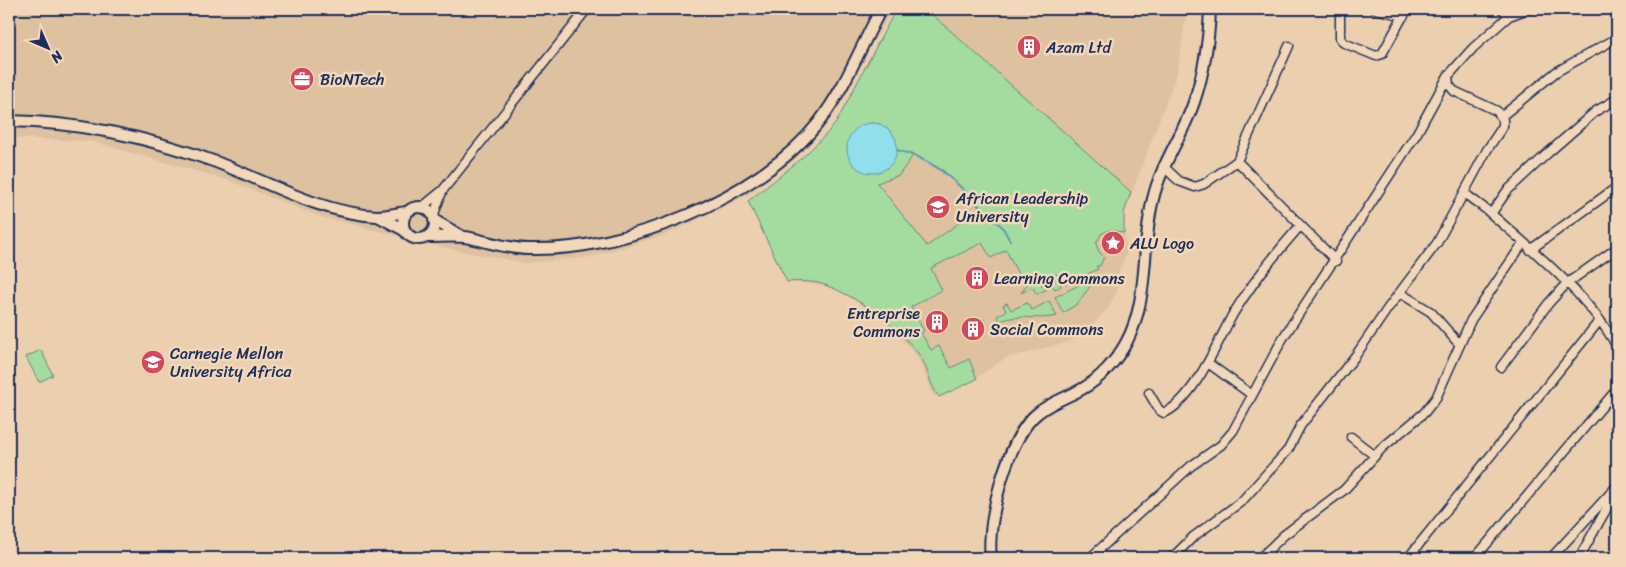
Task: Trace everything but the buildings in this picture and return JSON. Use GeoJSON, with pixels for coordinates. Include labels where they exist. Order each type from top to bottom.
{"type":"FeatureCollection","features":[{"type":"Feature","properties":{"kind":"main road"},"geometry":{"type":"LineString","coordinates":[[9,121],[67,123],[122,133],[216,162],[314,203],[378,216],[404,230],[412,238],[417,239],[428,236],[464,237],[516,248],[568,248],[634,235],[695,212],[769,168],[807,135],[834,99],[881,9]]}},
{"type":"Feature","properties":{"kind":"main road"},"geometry":{"type":"LineString","coordinates":[[992,558],[991,532],[1004,472],[1016,439],[1028,421],[1038,412],[1083,388],[1115,361],[1127,342],[1137,319],[1152,200],[1163,166],[1194,102],[1207,48],[1210,9]]}},
{"type":"Feature","properties":{"kind":"main road"},"geometry":{"type":"LineString","coordinates":[[378,216],[422,208],[464,237]]}},
{"type":"Feature","properties":{"kind":"main road"},"geometry":{"type":"LineString","coordinates":[[404,230],[403,220],[408,212]]}},
{"type":"Feature","properties":{"kind":"main road"},"geometry":{"type":"LineString","coordinates":[[428,236],[434,228],[434,218]]}},
{"type":"Feature","properties":{"kind":"street"},"geometry":{"type":"LineString","coordinates":[[422,208],[443,190],[587,9]]}},
{"type":"Feature","properties":{"kind":"street"},"geometry":{"type":"LineString","coordinates":[[1340,9],[1340,38],[1344,43],[1376,56],[1382,54],[1405,12],[1375,9]]}},
{"type":"Feature","properties":{"kind":"street"},"geometry":{"type":"LineString","coordinates":[[1502,9],[1509,16]]}},
{"type":"Feature","properties":{"kind":"street"},"geometry":{"type":"LineString","coordinates":[[1090,558],[1191,466],[1221,445],[1233,431],[1283,338],[1336,261],[1417,133],[1448,76],[1473,48],[1509,16],[1528,9]]}},
{"type":"Feature","properties":{"kind":"street"},"geometry":{"type":"LineString","coordinates":[[1502,116],[1556,72],[1617,38]]}},
{"type":"Feature","properties":{"kind":"street"},"geometry":{"type":"LineString","coordinates":[[1163,166],[1179,182],[1195,187],[1204,184],[1237,161],[1289,46]]}},
{"type":"Feature","properties":{"kind":"street"},"geometry":{"type":"LineString","coordinates":[[1172,558],[1193,537],[1242,501],[1288,450],[1301,425],[1356,355],[1436,243],[1465,193],[1487,150],[1503,126],[1502,116],[1497,111],[1454,91],[1449,85],[1448,76]]}},
{"type":"Feature","properties":{"kind":"street"},"geometry":{"type":"LineString","coordinates":[[1491,214],[1506,191],[1596,111],[1617,99]]}},
{"type":"Feature","properties":{"kind":"street"},"geometry":{"type":"LineString","coordinates":[[1237,161],[1336,261]]}},
{"type":"Feature","properties":{"kind":"street"},"geometry":{"type":"LineString","coordinates":[[1530,250],[1617,187]]}},
{"type":"Feature","properties":{"kind":"street"},"geometry":{"type":"LineString","coordinates":[[434,218],[443,190]]}},
{"type":"Feature","properties":{"kind":"street"},"geometry":{"type":"LineString","coordinates":[[1465,193],[1491,214],[1566,284],[1600,320],[1617,345]]}},
{"type":"Feature","properties":{"kind":"street"},"geometry":{"type":"LineString","coordinates":[[1149,393],[1159,410],[1164,413],[1184,395],[1208,363],[1247,294],[1300,226]]}},
{"type":"Feature","properties":{"kind":"street"},"geometry":{"type":"LineString","coordinates":[[1260,558],[1284,534],[1344,490],[1375,456],[1424,413],[1436,398],[1476,312],[1523,243]]}},
{"type":"Feature","properties":{"kind":"street"},"geometry":{"type":"LineString","coordinates":[[1502,366],[1548,304],[1566,284],[1617,248]]}},
{"type":"Feature","properties":{"kind":"street"},"geometry":{"type":"LineString","coordinates":[[1400,293],[1432,312],[1460,345]]}},
{"type":"Feature","properties":{"kind":"street"},"geometry":{"type":"LineString","coordinates":[[1408,558],[1600,320]]}},
{"type":"Feature","properties":{"kind":"street"},"geometry":{"type":"LineString","coordinates":[[1208,363],[1252,395]]}},
{"type":"Feature","properties":{"kind":"street"},"geometry":{"type":"LineString","coordinates":[[1475,558],[1617,389]]}},
{"type":"Feature","properties":{"kind":"street"},"geometry":{"type":"LineString","coordinates":[[1351,437],[1375,456]]}},
{"type":"Feature","properties":{"kind":"street"},"geometry":{"type":"LineString","coordinates":[[1551,558],[1617,488]]}},
{"type":"Feature","properties":{"kind":"street"},"geometry":{"type":"LineString","coordinates":[[1579,558],[1617,488]]}},
{"type":"Feature","properties":{"kind":"shaded area"},"geometry":{"type":"Polygon","coordinates":[[[9,9],[894,9],[860,62],[831,118],[796,159],[746,196],[668,234],[590,257],[527,263],[459,251],[318,216],[228,180],[90,141],[9,138],[9,9]]]}},
{"type":"Feature","properties":{"kind":"shaded area","name":"African Leadership University"},"geometry":{"type":"Polygon","coordinates":[[[896,9],[1187,9],[1177,73],[1124,213],[1123,229],[1127,251],[1114,284],[1119,287],[1109,307],[1085,333],[1069,342],[1006,358],[979,376],[934,396],[917,356],[880,316],[840,291],[823,285],[787,282],[748,201],[791,168],[823,139],[836,123],[896,9]]]}},
{"type":"Feature","properties":{"kind":"green space","name":"African Leadership University"},"geometry":{"type":"Polygon","coordinates":[[[896,9],[926,9],[1131,192],[1124,213],[1124,233],[1109,230],[1101,234],[1096,244],[1099,252],[1104,257],[1100,266],[1096,266],[1098,269],[1066,284],[1062,276],[1055,274],[1046,279],[1044,274],[1038,278],[1043,287],[1057,279],[1061,286],[1055,289],[1053,286],[1037,294],[1032,287],[1021,293],[1030,280],[1014,281],[1019,276],[1006,250],[991,258],[982,243],[931,268],[942,290],[911,307],[924,331],[921,333],[931,350],[939,346],[951,368],[969,359],[977,379],[939,397],[920,356],[890,324],[877,314],[851,297],[825,285],[787,282],[748,201],[805,155],[836,123],[896,9]],[[872,123],[862,126],[855,131],[847,149],[880,124],[872,123]],[[914,154],[899,175],[877,183],[927,246],[981,207],[944,171],[914,154]]]}},
{"type":"Feature","properties":{"kind":"green space"},"geometry":{"type":"Polygon","coordinates":[[[1099,275],[1102,283],[1094,281],[1077,304],[1063,313],[1055,297],[1099,275]]]}},
{"type":"Feature","properties":{"kind":"green space"},"geometry":{"type":"Polygon","coordinates":[[[1049,301],[1057,316],[1042,318],[1021,317],[1000,321],[997,316],[1006,311],[1003,305],[1007,303],[1011,310],[1027,303],[1032,310],[1049,301]]]}},
{"type":"Feature","properties":{"kind":"green space"},"geometry":{"type":"Polygon","coordinates":[[[41,350],[53,375],[39,382],[26,357],[41,350]]]}},
{"type":"Feature","properties":{"kind":"water"},"geometry":{"type":"Polygon","coordinates":[[[872,123],[886,127],[893,134],[897,148],[893,162],[886,169],[872,173],[858,169],[851,162],[847,148],[851,134],[858,127],[872,123]]]}},
{"type":"Feature","properties":{"kind":"waterway"},"geometry":{"type":"LineString","coordinates":[[897,150],[930,163],[956,182],[986,216],[1001,226],[1010,241]]}},
{"type":"Feature","properties":{"kind":"place","name":"Azam Ltd"},"geometry":{"type":"Point","coordinates":[1029,47]}},
{"type":"Feature","properties":{"kind":"place","name":"BioNTech"},"geometry":{"type":"Point","coordinates":[302,79]}},
{"type":"Feature","properties":{"kind":"place","name":"African Leadership University"},"geometry":{"type":"Point","coordinates":[938,207]}},
{"type":"Feature","properties":{"kind":"place","name":"ALU Logo"},"geometry":{"type":"Point","coordinates":[1113,243]}},
{"type":"Feature","properties":{"kind":"place","name":"Learning Commons"},"geometry":{"type":"Point","coordinates":[977,278]}},
{"type":"Feature","properties":{"kind":"place","name":"Entreprise Commons"},"geometry":{"type":"Point","coordinates":[937,322]}},
{"type":"Feature","properties":{"kind":"place","name":"Social Commons"},"geometry":{"type":"Point","coordinates":[973,329]}},
{"type":"Feature","properties":{"kind":"place","name":"Carnegie Mellon University Africa"},"geometry":{"type":"Point","coordinates":[153,362]}}]}
